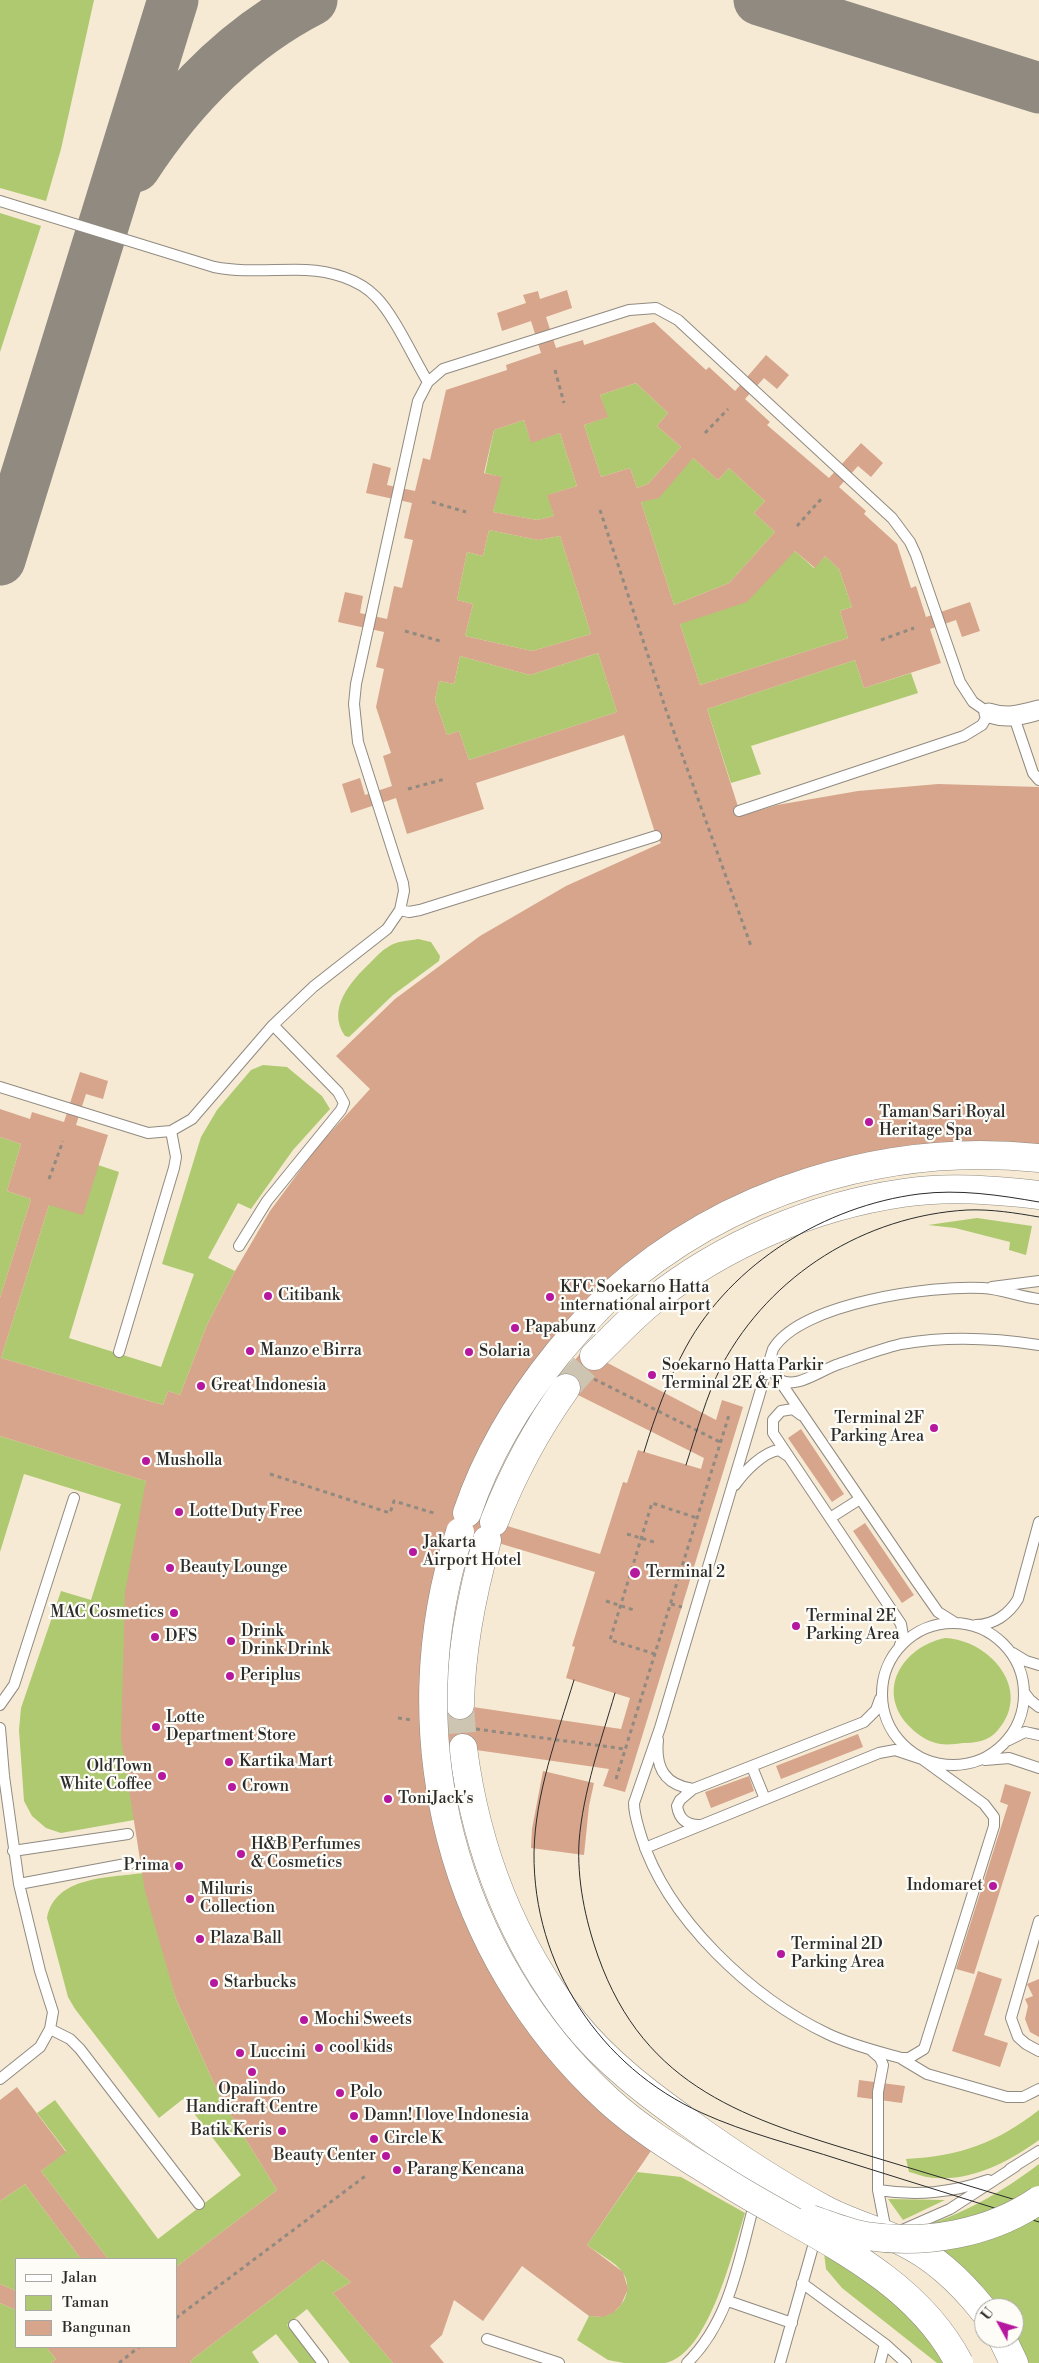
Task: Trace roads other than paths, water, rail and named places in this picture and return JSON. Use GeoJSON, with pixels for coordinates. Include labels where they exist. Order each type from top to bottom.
{"type":"FeatureCollection","features":[{"type":"Feature","properties":{"kind":"street"},"geometry":{"type":"LineString","coordinates":[[989,713],[1002,717],[1014,717],[1039,710]]}},
{"type":"Feature","properties":{"kind":"street"},"geometry":{"type":"LineString","coordinates":[[1039,1158],[978,1155],[935,1157],[843,1171],[753,1203],[696,1232],[612,1294],[576,1332],[540,1375],[516,1410],[490,1455],[464,1523],[446,1581],[438,1626],[432,1714],[435,1758],[443,1804],[462,1877],[478,1920],[500,1964],[543,2030],[573,2066],[609,2101],[641,2127],[682,2154],[760,2187],[865,2236],[919,2239],[970,2230],[1024,2211],[1039,2200]]}},
{"type":"Feature","properties":{"kind":"street"},"geometry":{"type":"LineString","coordinates":[[959,2363],[938,2330],[910,2298],[760,2187],[615,2065],[575,2023],[547,1984],[504,1906],[490,1870],[476,1818],[465,1727],[466,1635],[474,1588],[491,1530],[523,1455],[544,1419],[583,1373],[651,1302],[684,1279],[761,1235],[797,1220],[858,1201],[904,1192],[957,1189],[1039,1195]]}},
{"type":"Feature","properties":{"kind":"street"},"geometry":{"type":"LineString","coordinates":[[760,2187],[824,2210],[914,2248],[939,2266],[974,2298]]}},
{"type":"Feature","properties":{"kind":"street"},"geometry":{"type":"LineString","coordinates":[[1007,2348],[1014,2363]]}},
{"type":"Feature","properties":{"kind":"lane"},"geometry":{"type":"LineString","coordinates":[[0,201],[214,268],[316,271],[353,281],[377,298],[428,382]]}},
{"type":"Feature","properties":{"kind":"lane"},"geometry":{"type":"LineString","coordinates":[[0,1087],[148,1132],[171,1131],[192,1119],[273,1025],[312,987],[382,933],[400,910],[404,891],[403,883],[358,742],[354,704],[356,684],[421,392],[428,382],[443,369],[629,310],[644,307],[667,312],[678,320],[902,529],[916,554],[960,682],[973,702],[989,713],[982,725],[964,736],[739,811]]}},
{"type":"Feature","properties":{"kind":"lane"},"geometry":{"type":"LineString","coordinates":[[1014,717],[1033,773],[1039,780]]}},
{"type":"Feature","properties":{"kind":"lane"},"geometry":{"type":"LineString","coordinates":[[400,910],[409,912],[420,910],[656,836]]}},
{"type":"Feature","properties":{"kind":"lane"},"geometry":{"type":"LineString","coordinates":[[239,1246],[268,1200],[341,1110],[344,1103],[338,1092],[273,1025]]}},
{"type":"Feature","properties":{"kind":"lane"},"geometry":{"type":"LineString","coordinates":[[119,1352],[174,1168],[176,1157],[171,1131]]}},
{"type":"Feature","properties":{"kind":"lane"},"geometry":{"type":"LineString","coordinates":[[1039,1281],[984,1288],[938,1289],[900,1294],[841,1308],[790,1331],[778,1342],[772,1355],[660,1728],[634,1803],[635,1815],[645,1848],[657,1876],[671,1898],[713,1949],[738,1973],[783,2008],[828,2034],[901,2058],[927,2074],[1007,2098],[1024,2097],[1039,2089]]}},
{"type":"Feature","properties":{"kind":"lane"},"geometry":{"type":"LineString","coordinates":[[984,1288],[1039,1299]]}},
{"type":"Feature","properties":{"kind":"lane"},"geometry":{"type":"LineString","coordinates":[[778,1378],[785,1383],[796,1383],[829,1367],[901,1344],[1008,1340],[1039,1345]]}},
{"type":"Feature","properties":{"kind":"lane"},"geometry":{"type":"LineString","coordinates":[[772,1355],[773,1368],[778,1378],[804,1418],[938,1612],[955,1622]]}},
{"type":"Feature","properties":{"kind":"lane"},"geometry":{"type":"LineString","coordinates":[[703,1825],[688,1824],[678,1813],[677,1806],[680,1800],[693,1790],[864,1722],[876,1710],[882,1693],[886,1671],[903,1636],[901,1624],[773,1433],[774,1420],[777,1414],[786,1408],[793,1409],[804,1418]]}},
{"type":"Feature","properties":{"kind":"lane"},"geometry":{"type":"LineString","coordinates":[[731,1490],[747,1471],[770,1453],[779,1450],[789,1456]]}},
{"type":"Feature","properties":{"kind":"lane"},"geometry":{"type":"LineString","coordinates":[[0,1705],[14,1685],[74,1498]]}},
{"type":"Feature","properties":{"kind":"lane"},"geometry":{"type":"LineString","coordinates":[[830,1518],[860,1499]]}},
{"type":"Feature","properties":{"kind":"lane"},"geometry":{"type":"LineString","coordinates":[[896,1651],[911,1636],[927,1628],[955,1622],[970,1624],[994,1622],[1014,1606],[1018,1599],[1039,1522]]}},
{"type":"Feature","properties":{"kind":"lane"},"geometry":{"type":"LineString","coordinates":[[970,1624],[988,1631],[1008,1650],[1016,1660],[1023,1678],[1024,1690],[1021,1715],[1006,1742]]}},
{"type":"Feature","properties":{"kind":"lane"},"geometry":{"type":"LineString","coordinates":[[1008,1650],[1026,1661],[1039,1665]]}},
{"type":"Feature","properties":{"kind":"lane"},"geometry":{"type":"LineString","coordinates":[[1024,1690],[1030,1700],[1039,1706]]}},
{"type":"Feature","properties":{"kind":"lane"},"geometry":{"type":"LineString","coordinates":[[882,1693],[884,1715],[893,1733],[906,1748],[984,1804],[994,1817],[994,1826],[928,2041],[918,2054],[909,2058],[901,2058]]}},
{"type":"Feature","properties":{"kind":"lane"},"geometry":{"type":"LineString","coordinates":[[0,1728],[13,1851],[40,1971],[53,2012],[50,2029],[34,2053],[0,2079]]}},
{"type":"Feature","properties":{"kind":"lane"},"geometry":{"type":"LineString","coordinates":[[660,1728],[658,1744],[660,1767],[674,1785],[693,1790]]}},
{"type":"Feature","properties":{"kind":"lane"},"geometry":{"type":"LineString","coordinates":[[977,1762],[1006,1742],[1025,1732],[1039,1735]]}},
{"type":"Feature","properties":{"kind":"lane"},"geometry":{"type":"LineString","coordinates":[[645,1848],[879,1753],[895,1750],[940,1765],[958,1766],[1009,1758],[1039,1768]]}},
{"type":"Feature","properties":{"kind":"lane"},"geometry":{"type":"LineString","coordinates":[[752,1767],[765,1800]]}},
{"type":"Feature","properties":{"kind":"lane"},"geometry":{"type":"LineString","coordinates":[[13,1851],[128,1834]]}},
{"type":"Feature","properties":{"kind":"lane"},"geometry":{"type":"LineString","coordinates":[[20,1884],[131,1864]]}},
{"type":"Feature","properties":{"kind":"lane"},"geometry":{"type":"LineString","coordinates":[[1039,1920],[1011,2018],[1018,2038],[1039,2050]]}},
{"type":"Feature","properties":{"kind":"lane"},"geometry":{"type":"LineString","coordinates":[[50,2029],[70,2039],[80,2049],[199,2204]]}},
{"type":"Feature","properties":{"kind":"lane"},"geometry":{"type":"LineString","coordinates":[[867,2048],[880,2058],[883,2065],[878,2092],[878,2190],[887,2236],[950,2209],[1039,2151]]}},
{"type":"Feature","properties":{"kind":"lane"},"geometry":{"type":"LineString","coordinates":[[878,2190],[927,2194],[963,2189],[991,2179],[1016,2166]]}},
{"type":"Feature","properties":{"kind":"lane"},"geometry":{"type":"LineString","coordinates":[[687,2363],[707,2342],[728,2301],[760,2187]]}},
{"type":"Feature","properties":{"kind":"lane"},"geometry":{"type":"LineString","coordinates":[[780,2363],[824,2210]]}},
{"type":"Feature","properties":{"kind":"lane"},"geometry":{"type":"LineString","coordinates":[[802,2283],[885,2344],[906,2363]]}},
{"type":"Feature","properties":{"kind":"lane"},"geometry":{"type":"LineString","coordinates":[[728,2301],[792,2323]]}},
{"type":"Feature","properties":{"kind":"lane"},"geometry":{"type":"LineString","coordinates":[[294,2325],[323,2363]]}},
{"type":"Feature","properties":{"kind":"lane"},"geometry":{"type":"LineString","coordinates":[[487,2339],[559,2363]]}},
{"type":"Feature","properties":{"kind":"lane"},"geometry":{"type":"LineString","coordinates":[[880,2363],[885,2344]]}},
{"type":"Feature","properties":{"kind":"tunnel"},"geometry":{"type":"LineString","coordinates":[[566,1388],[594,1356]]}},
{"type":"Feature","properties":{"kind":"tunnel"},"geometry":{"type":"LineString","coordinates":[[460,1705],[463,1748]]}},
{"type":"Feature","properties":{"kind":"tram line"},"geometry":{"type":"LineString","coordinates":[[644,1452],[673,1372],[705,1317],[729,1289],[755,1265],[784,1243],[849,1211],[919,1194],[964,1192],[1039,1202]]}},
{"type":"Feature","properties":{"kind":"tram line"},"geometry":{"type":"LineString","coordinates":[[686,1465],[716,1377],[742,1332],[767,1303],[794,1278],[825,1256],[858,1238],[893,1224],[929,1215],[976,1210],[1039,1217]]}},
{"type":"Feature","properties":{"kind":"tram line"},"geometry":{"type":"LineString","coordinates":[[574,1680],[548,1765],[538,1809],[534,1853],[537,1894],[545,1934],[560,1972],[579,2008],[604,2040],[633,2069],[665,2093],[702,2113],[736,2127],[1039,2222]]}},
{"type":"Feature","properties":{"kind":"tram line"},"geometry":{"type":"LineString","coordinates":[[615,1693],[593,1766],[584,1804],[579,1842],[579,1871],[589,1928],[598,1956],[618,2001],[643,2038],[672,2068],[706,2092],[742,2112],[825,2142],[1039,2207]]}},
{"type":"Feature","properties":{"kind":"place","name":"Taman Sari Royal Heritage Spa"},"geometry":{"type":"Point","coordinates":[869,1122]}},
{"type":"Feature","properties":{"kind":"place","name":"Citibank"},"geometry":{"type":"Point","coordinates":[268,1296]}},
{"type":"Feature","properties":{"kind":"place","name":"KFC Soekarno Hatta international airport"},"geometry":{"type":"Point","coordinates":[550,1297]}},
{"type":"Feature","properties":{"kind":"place","name":"Papabunz"},"geometry":{"type":"Point","coordinates":[515,1328]}},
{"type":"Feature","properties":{"kind":"place","name":"Manzo e Birra"},"geometry":{"type":"Point","coordinates":[250,1351]}},
{"type":"Feature","properties":{"kind":"place","name":"Solaria"},"geometry":{"type":"Point","coordinates":[469,1352]}},
{"type":"Feature","properties":{"kind":"place","name":"Soekarno Hatta Parkir Terminal 2E & F"},"geometry":{"type":"Point","coordinates":[652,1375]}},
{"type":"Feature","properties":{"kind":"place","name":"Great Indonesia"},"geometry":{"type":"Point","coordinates":[201,1386]}},
{"type":"Feature","properties":{"kind":"place","name":"Terminal 2F Parking Area"},"geometry":{"type":"Point","coordinates":[934,1428]}},
{"type":"Feature","properties":{"kind":"place","name":"Musholla"},"geometry":{"type":"Point","coordinates":[146,1461]}},
{"type":"Feature","properties":{"kind":"place","name":"Lotte Duty Free"},"geometry":{"type":"Point","coordinates":[179,1512]}},
{"type":"Feature","properties":{"kind":"place","name":"Jakarta Airport Hotel"},"geometry":{"type":"Point","coordinates":[413,1552]}},
{"type":"Feature","properties":{"kind":"place","name":"Beauty Lounge"},"geometry":{"type":"Point","coordinates":[170,1568]}},
{"type":"Feature","properties":{"kind":"place","name":"Terminal 2"},"geometry":{"type":"Point","coordinates":[635,1573]}},
{"type":"Feature","properties":{"kind":"place","name":"MAC Cosmetics"},"geometry":{"type":"Point","coordinates":[174,1613]}},
{"type":"Feature","properties":{"kind":"place","name":"Terminal 2E Parking Area"},"geometry":{"type":"Point","coordinates":[796,1626]}},
{"type":"Feature","properties":{"kind":"place","name":"DFS"},"geometry":{"type":"Point","coordinates":[155,1637]}},
{"type":"Feature","properties":{"kind":"place","name":"Drink Drink Drink"},"geometry":{"type":"Point","coordinates":[231,1641]}},
{"type":"Feature","properties":{"kind":"place","name":"Periplus"},"geometry":{"type":"Point","coordinates":[230,1676]}},
{"type":"Feature","properties":{"kind":"place","name":"Lotte Department Store"},"geometry":{"type":"Point","coordinates":[156,1727]}},
{"type":"Feature","properties":{"kind":"place","name":"Kartika Mart"},"geometry":{"type":"Point","coordinates":[229,1762]}},
{"type":"Feature","properties":{"kind":"place","name":"OldTown White Coffee"},"geometry":{"type":"Point","coordinates":[162,1776]}},
{"type":"Feature","properties":{"kind":"place","name":"Crown"},"geometry":{"type":"Point","coordinates":[232,1787]}},
{"type":"Feature","properties":{"kind":"place","name":"ToniJack's"},"geometry":{"type":"Point","coordinates":[388,1799]}},
{"type":"Feature","properties":{"kind":"place","name":"H&B Perfumes & Cosmetics"},"geometry":{"type":"Point","coordinates":[241,1854]}},
{"type":"Feature","properties":{"kind":"place","name":"Prima"},"geometry":{"type":"Point","coordinates":[179,1866]}},
{"type":"Feature","properties":{"kind":"place","name":"Indomaret"},"geometry":{"type":"Point","coordinates":[993,1886]}},
{"type":"Feature","properties":{"kind":"place","name":"Miluris Collection"},"geometry":{"type":"Point","coordinates":[190,1899]}},
{"type":"Feature","properties":{"kind":"place","name":"Plaza Ball"},"geometry":{"type":"Point","coordinates":[200,1939]}},
{"type":"Feature","properties":{"kind":"place","name":"Terminal 2D Parking Area"},"geometry":{"type":"Point","coordinates":[781,1954]}},
{"type":"Feature","properties":{"kind":"place","name":"Starbucks"},"geometry":{"type":"Point","coordinates":[214,1983]}},
{"type":"Feature","properties":{"kind":"place","name":"Mochi Sweets"},"geometry":{"type":"Point","coordinates":[304,2020]}},
{"type":"Feature","properties":{"kind":"place","name":"cool kids"},"geometry":{"type":"Point","coordinates":[319,2048]}},
{"type":"Feature","properties":{"kind":"place","name":"Luccini"},"geometry":{"type":"Point","coordinates":[240,2053]}},
{"type":"Feature","properties":{"kind":"place","name":"Opalindo Handicraft Centre"},"geometry":{"type":"Point","coordinates":[252,2072]}},
{"type":"Feature","properties":{"kind":"place","name":"Polo"},"geometry":{"type":"Point","coordinates":[340,2093]}},
{"type":"Feature","properties":{"kind":"place","name":"Damn! I love Indonesia"},"geometry":{"type":"Point","coordinates":[354,2116]}},
{"type":"Feature","properties":{"kind":"place","name":"Batik Keris"},"geometry":{"type":"Point","coordinates":[282,2131]}},
{"type":"Feature","properties":{"kind":"place","name":"Circle K"},"geometry":{"type":"Point","coordinates":[374,2139]}},
{"type":"Feature","properties":{"kind":"place","name":"Beauty Center"},"geometry":{"type":"Point","coordinates":[386,2156]}},
{"type":"Feature","properties":{"kind":"place","name":"Parang Kencana"},"geometry":{"type":"Point","coordinates":[397,2170]}}]}
